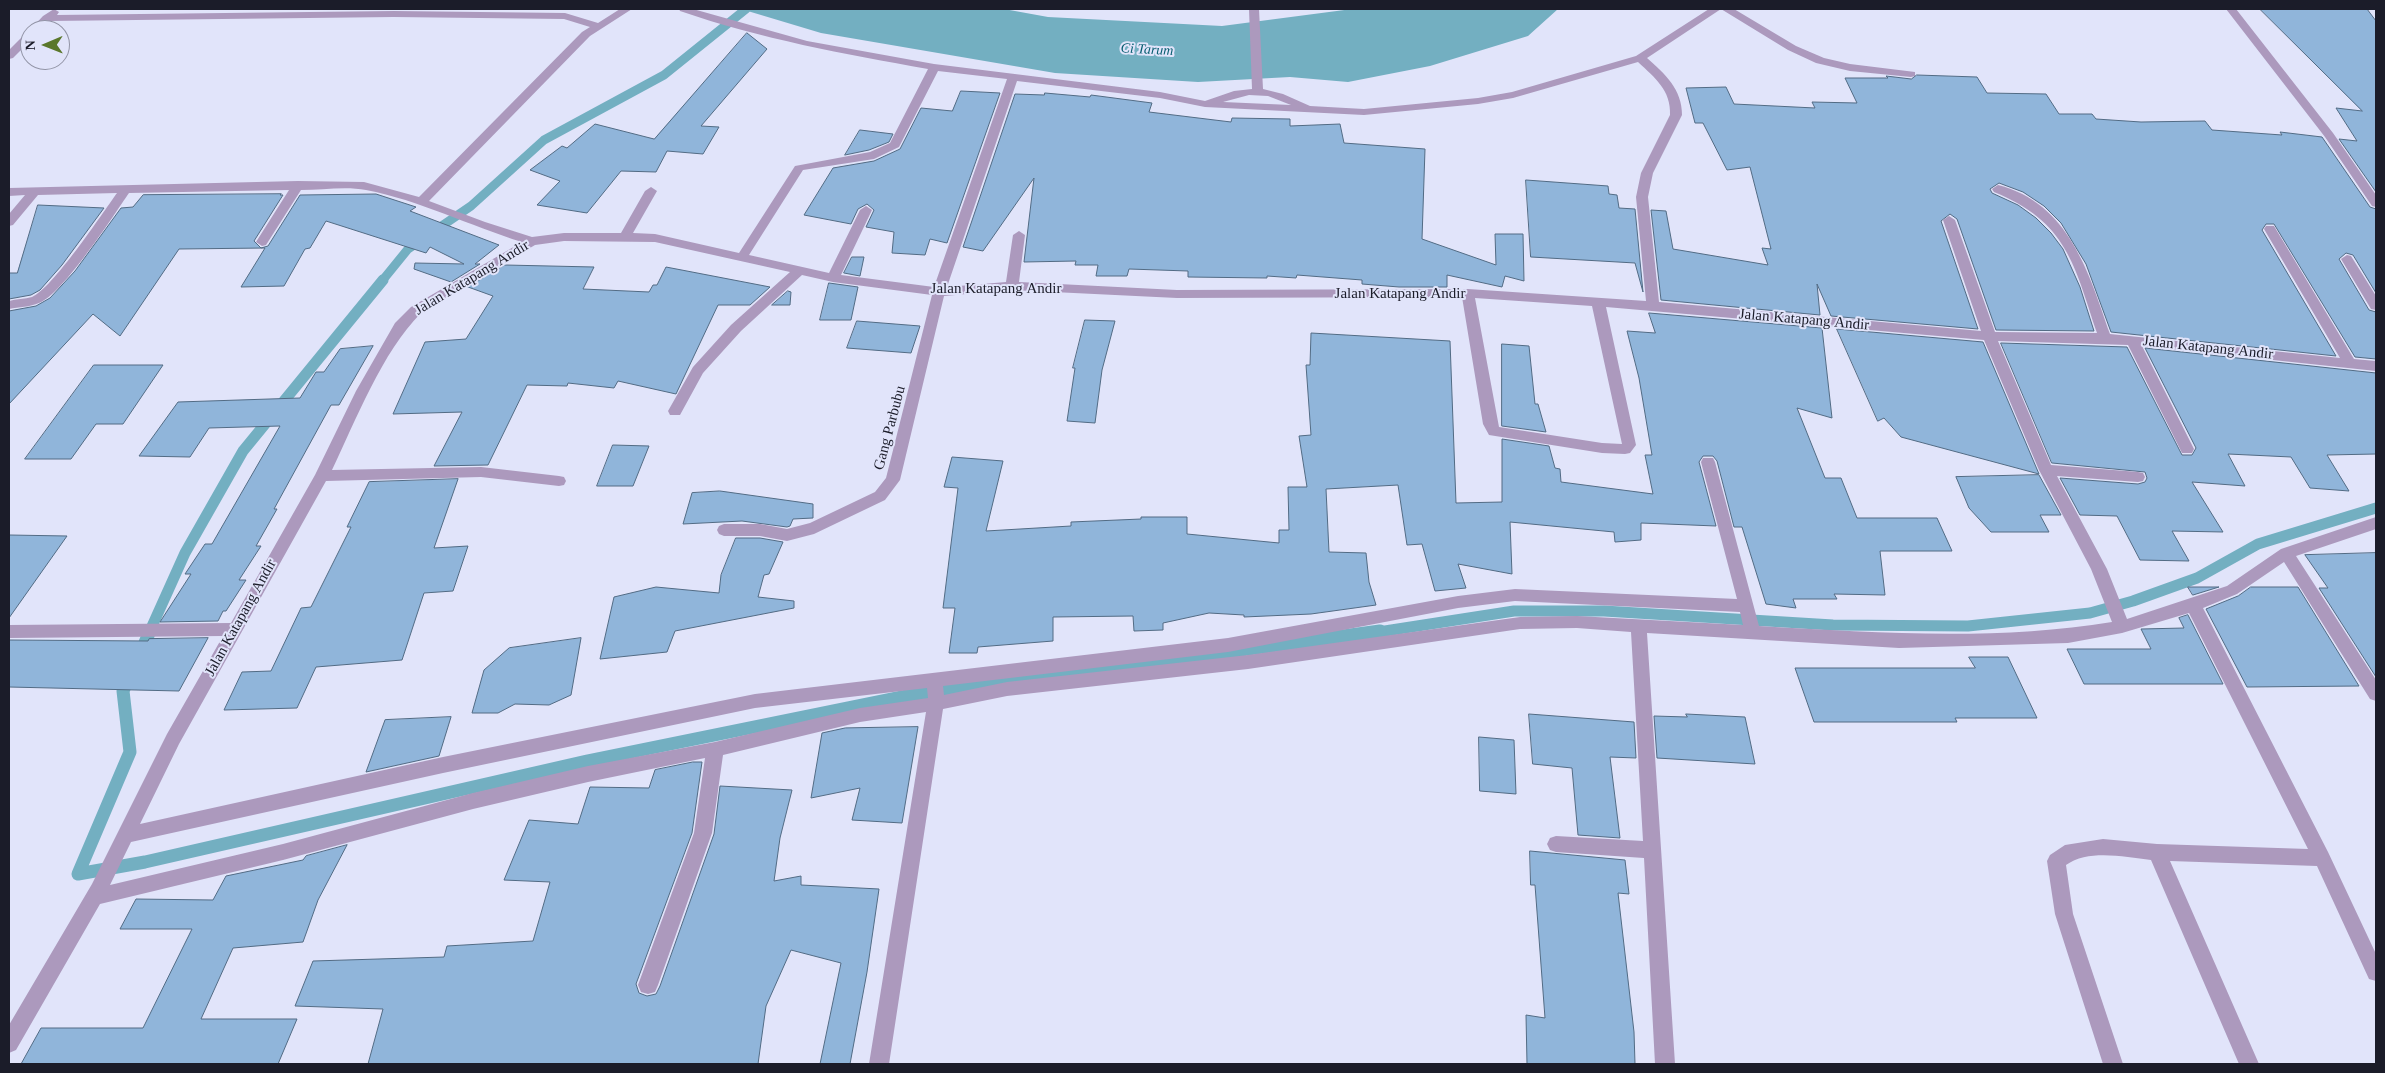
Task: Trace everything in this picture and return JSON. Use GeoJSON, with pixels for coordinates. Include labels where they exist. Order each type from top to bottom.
{"type":"FeatureCollection","features":[{"type":"Feature","properties":{"kind":"street"},"geometry":{"type":"LineString","coordinates":[[47,18],[57,9]]}},
{"type":"Feature","properties":{"kind":"street"},"geometry":{"type":"LineString","coordinates":[[422,201],[586,34],[627,9]]}},
{"type":"Feature","properties":{"kind":"street"},"geometry":{"type":"LineString","coordinates":[[684,9],[716,20],[806,44],[1012,79],[1160,95],[1205,104],[1364,112],[1478,101],[1513,95],[1640,58],[1716,9]]}},
{"type":"Feature","properties":{"kind":"street"},"geometry":{"type":"LineString","coordinates":[[1254,9],[1258,90]]}},
{"type":"Feature","properties":{"kind":"street"},"geometry":{"type":"LineString","coordinates":[[1726,9],[1748,18],[1791,48],[1811,58],[1832,65],[1910,74]]}},
{"type":"Feature","properties":{"kind":"street"},"geometry":{"type":"LineString","coordinates":[[2231,9],[2329,135],[2376,203]]}},
{"type":"Feature","properties":{"kind":"street"},"geometry":{"type":"LineString","coordinates":[[47,18],[394,14],[565,16],[598,26]]}},
{"type":"Feature","properties":{"kind":"street"},"geometry":{"type":"LineString","coordinates":[[9,56],[20,45]]}},
{"type":"Feature","properties":{"kind":"street"},"geometry":{"type":"LineString","coordinates":[[1640,58],[1671,88],[1677,104],[1676,115],[1643,184],[1642,197],[1653,306]]}},
{"type":"Feature","properties":{"kind":"street"},"geometry":{"type":"LineString","coordinates":[[742,257],[799,168],[815,162],[859,159],[889,150],[896,145],[934,67]]}},
{"type":"Feature","properties":{"kind":"street","name":"Gang Parbubu"},"geometry":{"type":"LineString","coordinates":[[724,530],[760,530],[787,535],[814,528],[880,496],[893,480],[939,292],[1012,79]]}},
{"type":"Feature","properties":{"kind":"street"},"geometry":{"type":"LineString","coordinates":[[1205,104],[1227,96],[1258,90],[1276,93],[1311,110]]}},
{"type":"Feature","properties":{"kind":"street"},"geometry":{"type":"LineString","coordinates":[[262,242],[298,185]]}},
{"type":"Feature","properties":{"kind":"street"},"geometry":{"type":"LineString","coordinates":[[9,192],[298,185],[364,186],[422,201],[481,225],[532,240]]}},
{"type":"Feature","properties":{"kind":"street"},"geometry":{"type":"LineString","coordinates":[[9,305],[42,298],[48,292],[92,238],[126,188]]}},
{"type":"Feature","properties":{"kind":"street"},"geometry":{"type":"LineString","coordinates":[[1998,189],[2019,195],[2032,202],[2065,236],[2076,256],[2105,338]]}},
{"type":"Feature","properties":{"kind":"street"},"geometry":{"type":"LineString","coordinates":[[625,237],[651,191]]}},
{"type":"Feature","properties":{"kind":"street"},"geometry":{"type":"LineString","coordinates":[[9,222],[34,192]]}},
{"type":"Feature","properties":{"kind":"street"},"geometry":{"type":"LineString","coordinates":[[833,278],[866,210]]}},
{"type":"Feature","properties":{"kind":"street"},"geometry":{"type":"LineString","coordinates":[[1949,220],[1989,336],[2046,470],[2099,569],[2121,624]]}},
{"type":"Feature","properties":{"kind":"street"},"geometry":{"type":"LineString","coordinates":[[2270,228],[2350,363]]}},
{"type":"Feature","properties":{"kind":"street"},"geometry":{"type":"LineString","coordinates":[[1012,286],[1020,235]]}},
{"type":"Feature","properties":{"kind":"street","name":"Jalan Katapang Andir"},"geometry":{"type":"LineString","coordinates":[[9,1042],[96,893],[173,739],[322,476],[363,392],[406,318],[532,240],[564,237],[655,238],[833,278],[939,292],[1012,286],[1178,294],[1468,293],[1653,306],[1989,336],[2105,338],[2376,366]]}},
{"type":"Feature","properties":{"kind":"street"},"geometry":{"type":"LineString","coordinates":[[2347,260],[2376,306]]}},
{"type":"Feature","properties":{"kind":"street"},"geometry":{"type":"LineString","coordinates":[[674,411],[698,370],[736,328],[799,271]]}},
{"type":"Feature","properties":{"kind":"street"},"geometry":{"type":"LineString","coordinates":[[1468,293],[1490,424],[1494,431],[1602,448],[1625,449],[1629,445],[1598,302]]}},
{"type":"Feature","properties":{"kind":"street"},"geometry":{"type":"LineString","coordinates":[[2132,341],[2187,449]]}},
{"type":"Feature","properties":{"kind":"street"},"geometry":{"type":"LineString","coordinates":[[1708,462],[1750,620]]}},
{"type":"Feature","properties":{"kind":"street"},"geometry":{"type":"LineString","coordinates":[[2046,470],[2138,477]]}},
{"type":"Feature","properties":{"kind":"street"},"geometry":{"type":"LineString","coordinates":[[322,476],[481,472],[559,481]]}},
{"type":"Feature","properties":{"kind":"street"},"geometry":{"type":"LineString","coordinates":[[96,893],[283,852],[492,796],[588,774],[715,749],[860,715],[936,692],[1228,645],[1458,602],[1515,596],[1750,620],[1899,641],[2068,636],[2193,605],[2232,590],[2286,553],[2376,523]]}},
{"type":"Feature","properties":{"kind":"street"},"geometry":{"type":"LineString","coordinates":[[2286,553],[2376,694]]}},
{"type":"Feature","properties":{"kind":"street"},"geometry":{"type":"LineString","coordinates":[[2193,605],[2226,666],[2322,858],[2376,972]]}},
{"type":"Feature","properties":{"kind":"street"},"geometry":{"type":"LineString","coordinates":[[126,835],[394,775],[754,701],[873,686],[936,692],[1007,689],[1248,662],[1520,623],[1577,622],[1639,626],[1750,620]]}},
{"type":"Feature","properties":{"kind":"street"},"geometry":{"type":"LineString","coordinates":[[1639,626],[1665,1064]]}},
{"type":"Feature","properties":{"kind":"street"},"geometry":{"type":"LineString","coordinates":[[9,631],[235,628]]}},
{"type":"Feature","properties":{"kind":"street"},"geometry":{"type":"LineString","coordinates":[[879,1064],[936,692]]}},
{"type":"Feature","properties":{"kind":"street"},"geometry":{"type":"LineString","coordinates":[[648,985],[703,833],[715,749]]}},
{"type":"Feature","properties":{"kind":"street"},"geometry":{"type":"LineString","coordinates":[[1556,844],[1652,850]]}},
{"type":"Feature","properties":{"kind":"street"},"geometry":{"type":"LineString","coordinates":[[2113,1064],[2064,914],[2056,861],[2071,851],[2103,847],[2157,852],[2322,858]]}},
{"type":"Feature","properties":{"kind":"street"},"geometry":{"type":"LineString","coordinates":[[2157,852],[2249,1064]]}},
{"type":"Feature","properties":{"kind":"water","name":"Ci Tarum"},"geometry":{"type":"Polygon","coordinates":[[[741,9],[1004,9],[1048,17],[1222,26],[1352,9],[1558,9],[1528,36],[1430,66],[1348,82],[1290,77],[1198,82],[1055,73],[821,33],[741,9]]]}},
{"type":"Feature","properties":{"kind":"building"},"geometry":{"type":"Polygon","coordinates":[[[2260,9],[2367,9],[2376,21],[2376,192],[2339,139],[2357,141],[2336,108],[2362,111],[2260,9]]]}},
{"type":"Feature","properties":{"kind":"building"},"geometry":{"type":"Polygon","coordinates":[[[747,33],[767,49],[701,126],[719,127],[703,154],[667,151],[656,172],[621,171],[587,213],[537,205],[560,181],[530,170],[562,146],[567,148],[595,124],[654,139],[747,33]]]}},
{"type":"Feature","properties":{"kind":"building"},"geometry":{"type":"Polygon","coordinates":[[[1917,75],[1977,77],[1987,93],[2046,94],[2059,114],[2092,114],[2096,119],[2141,122],[2205,121],[2212,130],[2282,135],[2280,132],[2322,137],[2370,207],[2376,209],[2376,293],[2353,255],[2346,253],[2339,259],[2369,310],[2376,312],[2376,359],[2355,357],[2274,224],[2266,224],[2262,230],[2336,356],[2111,332],[2086,264],[2061,223],[2044,206],[2023,192],[1999,183],[1990,189],[1992,193],[2018,205],[2036,218],[2063,249],[2080,287],[2094,331],[1996,330],[1957,219],[1950,214],[1941,221],[1978,329],[1831,316],[1817,284],[1820,315],[1661,300],[1651,210],[1666,211],[1673,249],[1768,265],[1762,248],[1771,249],[1750,167],[1727,170],[1703,123],[1695,123],[1686,88],[1726,87],[1734,104],[1815,108],[1812,102],[1857,103],[1845,78],[1888,78],[1886,76],[1911,79],[1917,75]]]}},
{"type":"Feature","properties":{"kind":"building"},"geometry":{"type":"Polygon","coordinates":[[[961,91],[1000,93],[947,243],[930,239],[925,255],[892,253],[894,232],[866,227],[874,210],[867,204],[858,209],[851,224],[804,215],[833,168],[874,161],[900,149],[921,108],[952,111],[961,91]]]}},
{"type":"Feature","properties":{"kind":"building"},"geometry":{"type":"Polygon","coordinates":[[[1045,93],[1090,97],[1091,95],[1152,103],[1149,112],[1231,122],[1232,118],[1290,119],[1290,126],[1340,124],[1344,143],[1425,149],[1422,239],[1496,265],[1495,234],[1523,234],[1524,281],[1505,276],[1502,287],[1447,275],[1447,287],[1399,287],[1362,284],[1362,280],[1297,275],[1296,278],[1267,276],[1267,278],[1188,277],[1188,271],[1129,269],[1127,276],[1096,276],[1098,265],[1075,265],[1076,261],[1024,262],[1034,178],[983,251],[963,247],[1015,94],[1044,95],[1045,93]]]}},
{"type":"Feature","properties":{"kind":"building"},"geometry":{"type":"Polygon","coordinates":[[[860,130],[893,134],[889,142],[869,150],[845,155],[860,130]]]}},
{"type":"Feature","properties":{"kind":"building"},"geometry":{"type":"Polygon","coordinates":[[[1526,180],[1608,186],[1609,194],[1617,195],[1619,208],[1635,209],[1643,292],[1635,263],[1531,257],[1526,180]]]}},
{"type":"Feature","properties":{"kind":"building"},"geometry":{"type":"Polygon","coordinates":[[[376,194],[416,207],[410,211],[499,245],[475,264],[480,264],[451,282],[414,269],[415,263],[464,264],[430,247],[426,253],[326,221],[310,248],[305,249],[284,286],[241,287],[265,248],[179,249],[120,336],[93,314],[9,404],[9,311],[36,306],[50,298],[75,271],[121,208],[133,207],[143,195],[283,195],[254,241],[261,248],[268,246],[300,195],[376,194]]]}},
{"type":"Feature","properties":{"kind":"building"},"geometry":{"type":"Polygon","coordinates":[[[38,205],[104,208],[62,265],[40,290],[31,295],[9,299],[9,273],[17,273],[38,205]]]}},
{"type":"Feature","properties":{"kind":"building"},"geometry":{"type":"Polygon","coordinates":[[[852,257],[864,257],[860,276],[844,273],[852,257]]]}},
{"type":"Feature","properties":{"kind":"building"},"geometry":{"type":"Polygon","coordinates":[[[505,265],[594,267],[583,289],[649,292],[653,285],[657,285],[666,267],[770,287],[750,305],[718,305],[676,394],[618,381],[614,388],[568,383],[567,386],[527,385],[488,465],[434,466],[462,412],[393,414],[425,342],[466,339],[493,296],[468,287],[505,265]]]}},
{"type":"Feature","properties":{"kind":"building"},"geometry":{"type":"Polygon","coordinates":[[[829,283],[858,287],[851,320],[820,320],[829,283]]]}},
{"type":"Feature","properties":{"kind":"building"},"geometry":{"type":"Polygon","coordinates":[[[788,291],[791,292],[790,305],[772,305],[788,291]]]}},
{"type":"Feature","properties":{"kind":"building"},"geometry":{"type":"Polygon","coordinates":[[[1649,313],[1822,328],[1832,418],[1797,408],[1825,478],[1841,478],[1857,518],[1937,518],[1952,551],[1880,551],[1885,595],[1834,594],[1837,599],[1793,599],[1796,608],[1766,604],[1742,527],[1734,527],[1717,461],[1713,456],[1703,456],[1699,462],[1716,526],[1641,523],[1641,540],[1615,542],[1614,532],[1510,522],[1512,574],[1458,564],[1466,588],[1435,591],[1422,544],[1407,545],[1398,485],[1326,489],[1329,552],[1366,553],[1369,582],[1376,605],[1311,614],[1244,617],[1244,615],[1209,613],[1163,623],[1163,630],[1134,631],[1133,616],[1053,617],[1053,641],[978,647],[977,653],[949,653],[955,608],[943,608],[958,488],[944,487],[952,457],[1003,461],[986,531],[1071,526],[1071,522],[1141,519],[1141,517],[1187,517],[1187,534],[1279,543],[1279,530],[1289,530],[1288,487],[1307,487],[1299,436],[1311,435],[1306,365],[1310,365],[1311,333],[1450,341],[1456,503],[1502,502],[1502,439],[1549,446],[1555,468],[1560,469],[1561,482],[1653,494],[1645,455],[1652,455],[1639,378],[1627,331],[1655,333],[1649,313]]]}},
{"type":"Feature","properties":{"kind":"building"},"geometry":{"type":"Polygon","coordinates":[[[1085,320],[1115,321],[1102,370],[1095,423],[1067,421],[1075,368],[1073,368],[1085,320]]]}},
{"type":"Feature","properties":{"kind":"building"},"geometry":{"type":"Polygon","coordinates":[[[857,321],[920,326],[911,353],[847,348],[857,321]]]}},
{"type":"Feature","properties":{"kind":"building"},"geometry":{"type":"Polygon","coordinates":[[[1837,329],[1983,342],[2039,474],[1901,437],[1884,418],[1878,421],[1837,329]]]}},
{"type":"Feature","properties":{"kind":"building"},"geometry":{"type":"Polygon","coordinates":[[[2001,343],[2127,347],[2182,455],[2192,455],[2196,448],[2145,348],[2376,373],[2376,454],[2327,455],[2349,491],[2310,488],[2291,457],[2228,454],[2245,486],[2192,482],[2223,532],[2172,531],[2189,561],[2140,560],[2117,516],[2080,515],[2060,478],[2138,484],[2145,482],[2147,478],[2145,472],[2052,463],[2001,343]]]}},
{"type":"Feature","properties":{"kind":"building"},"geometry":{"type":"Polygon","coordinates":[[[1502,344],[1529,346],[1535,404],[1538,404],[1546,432],[1502,426],[1502,344]]]}},
{"type":"Feature","properties":{"kind":"building"},"geometry":{"type":"Polygon","coordinates":[[[373,346],[339,405],[331,405],[256,546],[261,546],[239,580],[246,580],[226,611],[223,611],[218,621],[160,622],[191,574],[185,574],[205,544],[212,544],[280,426],[209,428],[190,457],[139,456],[178,402],[300,398],[316,372],[324,372],[340,349],[373,346]]]}},
{"type":"Feature","properties":{"kind":"building"},"geometry":{"type":"Polygon","coordinates":[[[94,365],[163,365],[123,424],[96,424],[71,459],[25,459],[94,365]]]}},
{"type":"Feature","properties":{"kind":"building"},"geometry":{"type":"Polygon","coordinates":[[[613,445],[649,446],[633,486],[597,486],[613,445]]]}},
{"type":"Feature","properties":{"kind":"building"},"geometry":{"type":"Polygon","coordinates":[[[2039,475],[2061,515],[2040,515],[2049,532],[1991,532],[1969,508],[1956,477],[2039,475]]]}},
{"type":"Feature","properties":{"kind":"building"},"geometry":{"type":"Polygon","coordinates":[[[458,479],[434,548],[468,546],[453,591],[424,593],[402,660],[316,667],[297,708],[224,710],[242,672],[271,671],[301,608],[311,607],[351,527],[347,527],[369,482],[458,479]]]}},
{"type":"Feature","properties":{"kind":"building"},"geometry":{"type":"Polygon","coordinates":[[[720,491],[813,504],[813,518],[793,519],[790,526],[787,527],[742,521],[683,524],[692,493],[720,491]]]}},
{"type":"Feature","properties":{"kind":"building"},"geometry":{"type":"Polygon","coordinates":[[[9,535],[67,536],[9,618],[9,535]]]}},
{"type":"Feature","properties":{"kind":"building"},"geometry":{"type":"Polygon","coordinates":[[[736,538],[760,538],[783,542],[769,574],[764,575],[758,597],[794,601],[794,608],[675,631],[667,652],[600,659],[614,597],[656,587],[719,593],[721,575],[736,538]]]}},
{"type":"Feature","properties":{"kind":"building"},"geometry":{"type":"Polygon","coordinates":[[[2376,553],[2376,677],[2319,588],[2328,588],[2305,555],[2376,553]]]}},
{"type":"Feature","properties":{"kind":"building"},"geometry":{"type":"Polygon","coordinates":[[[2188,587],[2219,587],[2193,595],[2188,587]]]}},
{"type":"Feature","properties":{"kind":"building"},"geometry":{"type":"Polygon","coordinates":[[[2251,587],[2298,587],[2359,686],[2247,687],[2206,609],[2238,596],[2251,587]]]}},
{"type":"Feature","properties":{"kind":"building"},"geometry":{"type":"Polygon","coordinates":[[[2188,615],[2223,684],[2084,684],[2067,649],[2151,649],[2141,629],[2184,628],[2179,618],[2188,615]]]}},
{"type":"Feature","properties":{"kind":"building"},"geometry":{"type":"Polygon","coordinates":[[[208,638],[179,691],[9,687],[9,640],[148,641],[149,639],[208,638]]]}},
{"type":"Feature","properties":{"kind":"building"},"geometry":{"type":"Polygon","coordinates":[[[581,638],[571,695],[549,705],[515,704],[498,713],[472,713],[484,670],[509,648],[581,638]]]}},
{"type":"Feature","properties":{"kind":"building"},"geometry":{"type":"Polygon","coordinates":[[[1969,657],[2008,657],[2037,718],[1955,718],[1957,722],[1814,722],[1795,668],[1975,668],[1969,657]]]}},
{"type":"Feature","properties":{"kind":"building"},"geometry":{"type":"Polygon","coordinates":[[[1529,714],[1634,722],[1636,758],[1610,757],[1620,838],[1578,835],[1572,768],[1533,764],[1529,714]]]}},
{"type":"Feature","properties":{"kind":"building"},"geometry":{"type":"Polygon","coordinates":[[[1686,714],[1745,717],[1755,764],[1657,758],[1654,716],[1687,717],[1686,714]]]}},
{"type":"Feature","properties":{"kind":"building"},"geometry":{"type":"Polygon","coordinates":[[[451,717],[439,756],[366,772],[385,720],[451,717]]]}},
{"type":"Feature","properties":{"kind":"building"},"geometry":{"type":"Polygon","coordinates":[[[918,727],[902,823],[852,820],[860,788],[811,798],[822,733],[845,728],[918,727]]]}},
{"type":"Feature","properties":{"kind":"building"},"geometry":{"type":"Polygon","coordinates":[[[1479,737],[1514,740],[1516,794],[1480,791],[1479,737]]]}},
{"type":"Feature","properties":{"kind":"building"},"geometry":{"type":"Polygon","coordinates":[[[693,762],[702,762],[692,833],[636,984],[639,993],[647,996],[656,994],[660,986],[714,834],[720,786],[792,790],[780,838],[774,881],[801,876],[801,885],[879,889],[867,972],[850,1064],[820,1064],[841,963],[791,950],[766,1006],[758,1064],[368,1064],[383,1009],[295,1006],[313,961],[444,957],[447,946],[533,941],[550,882],[504,880],[529,820],[578,824],[590,787],[649,788],[655,770],[693,762]]]}},
{"type":"Feature","properties":{"kind":"building"},"geometry":{"type":"Polygon","coordinates":[[[347,845],[318,900],[303,942],[233,948],[201,1019],[297,1019],[278,1064],[21,1064],[41,1028],[143,1028],[192,929],[120,929],[136,899],[213,900],[226,876],[303,860],[306,856],[347,845]]]}},
{"type":"Feature","properties":{"kind":"building"},"geometry":{"type":"Polygon","coordinates":[[[1530,851],[1625,860],[1629,894],[1618,893],[1634,1032],[1635,1064],[1527,1064],[1526,1015],[1545,1018],[1535,885],[1531,885],[1530,851]]]}},
{"type":"Feature","properties":{"kind":"waterway"},"geometry":{"type":"LineString","coordinates":[[382,281],[408,249],[471,206],[544,140],[664,75],[746,9]]}},
{"type":"Feature","properties":{"kind":"waterway"},"geometry":{"type":"LineString","coordinates":[[149,633],[185,553],[243,451],[383,280]]}},
{"type":"Feature","properties":{"kind":"waterway"},"geometry":{"type":"LineString","coordinates":[[1372,633],[1514,611],[1604,611],[1833,625],[1968,626],[2090,613],[2133,601],[2197,578],[2258,544],[2376,508]]}},
{"type":"Feature","properties":{"kind":"waterway"},"geometry":{"type":"LineString","coordinates":[[140,654],[150,631]]}},
{"type":"Feature","properties":{"kind":"waterway"},"geometry":{"type":"LineString","coordinates":[[129,677],[123,691],[130,752],[78,874],[145,862],[587,761],[911,695],[1380,631]]}}]}
